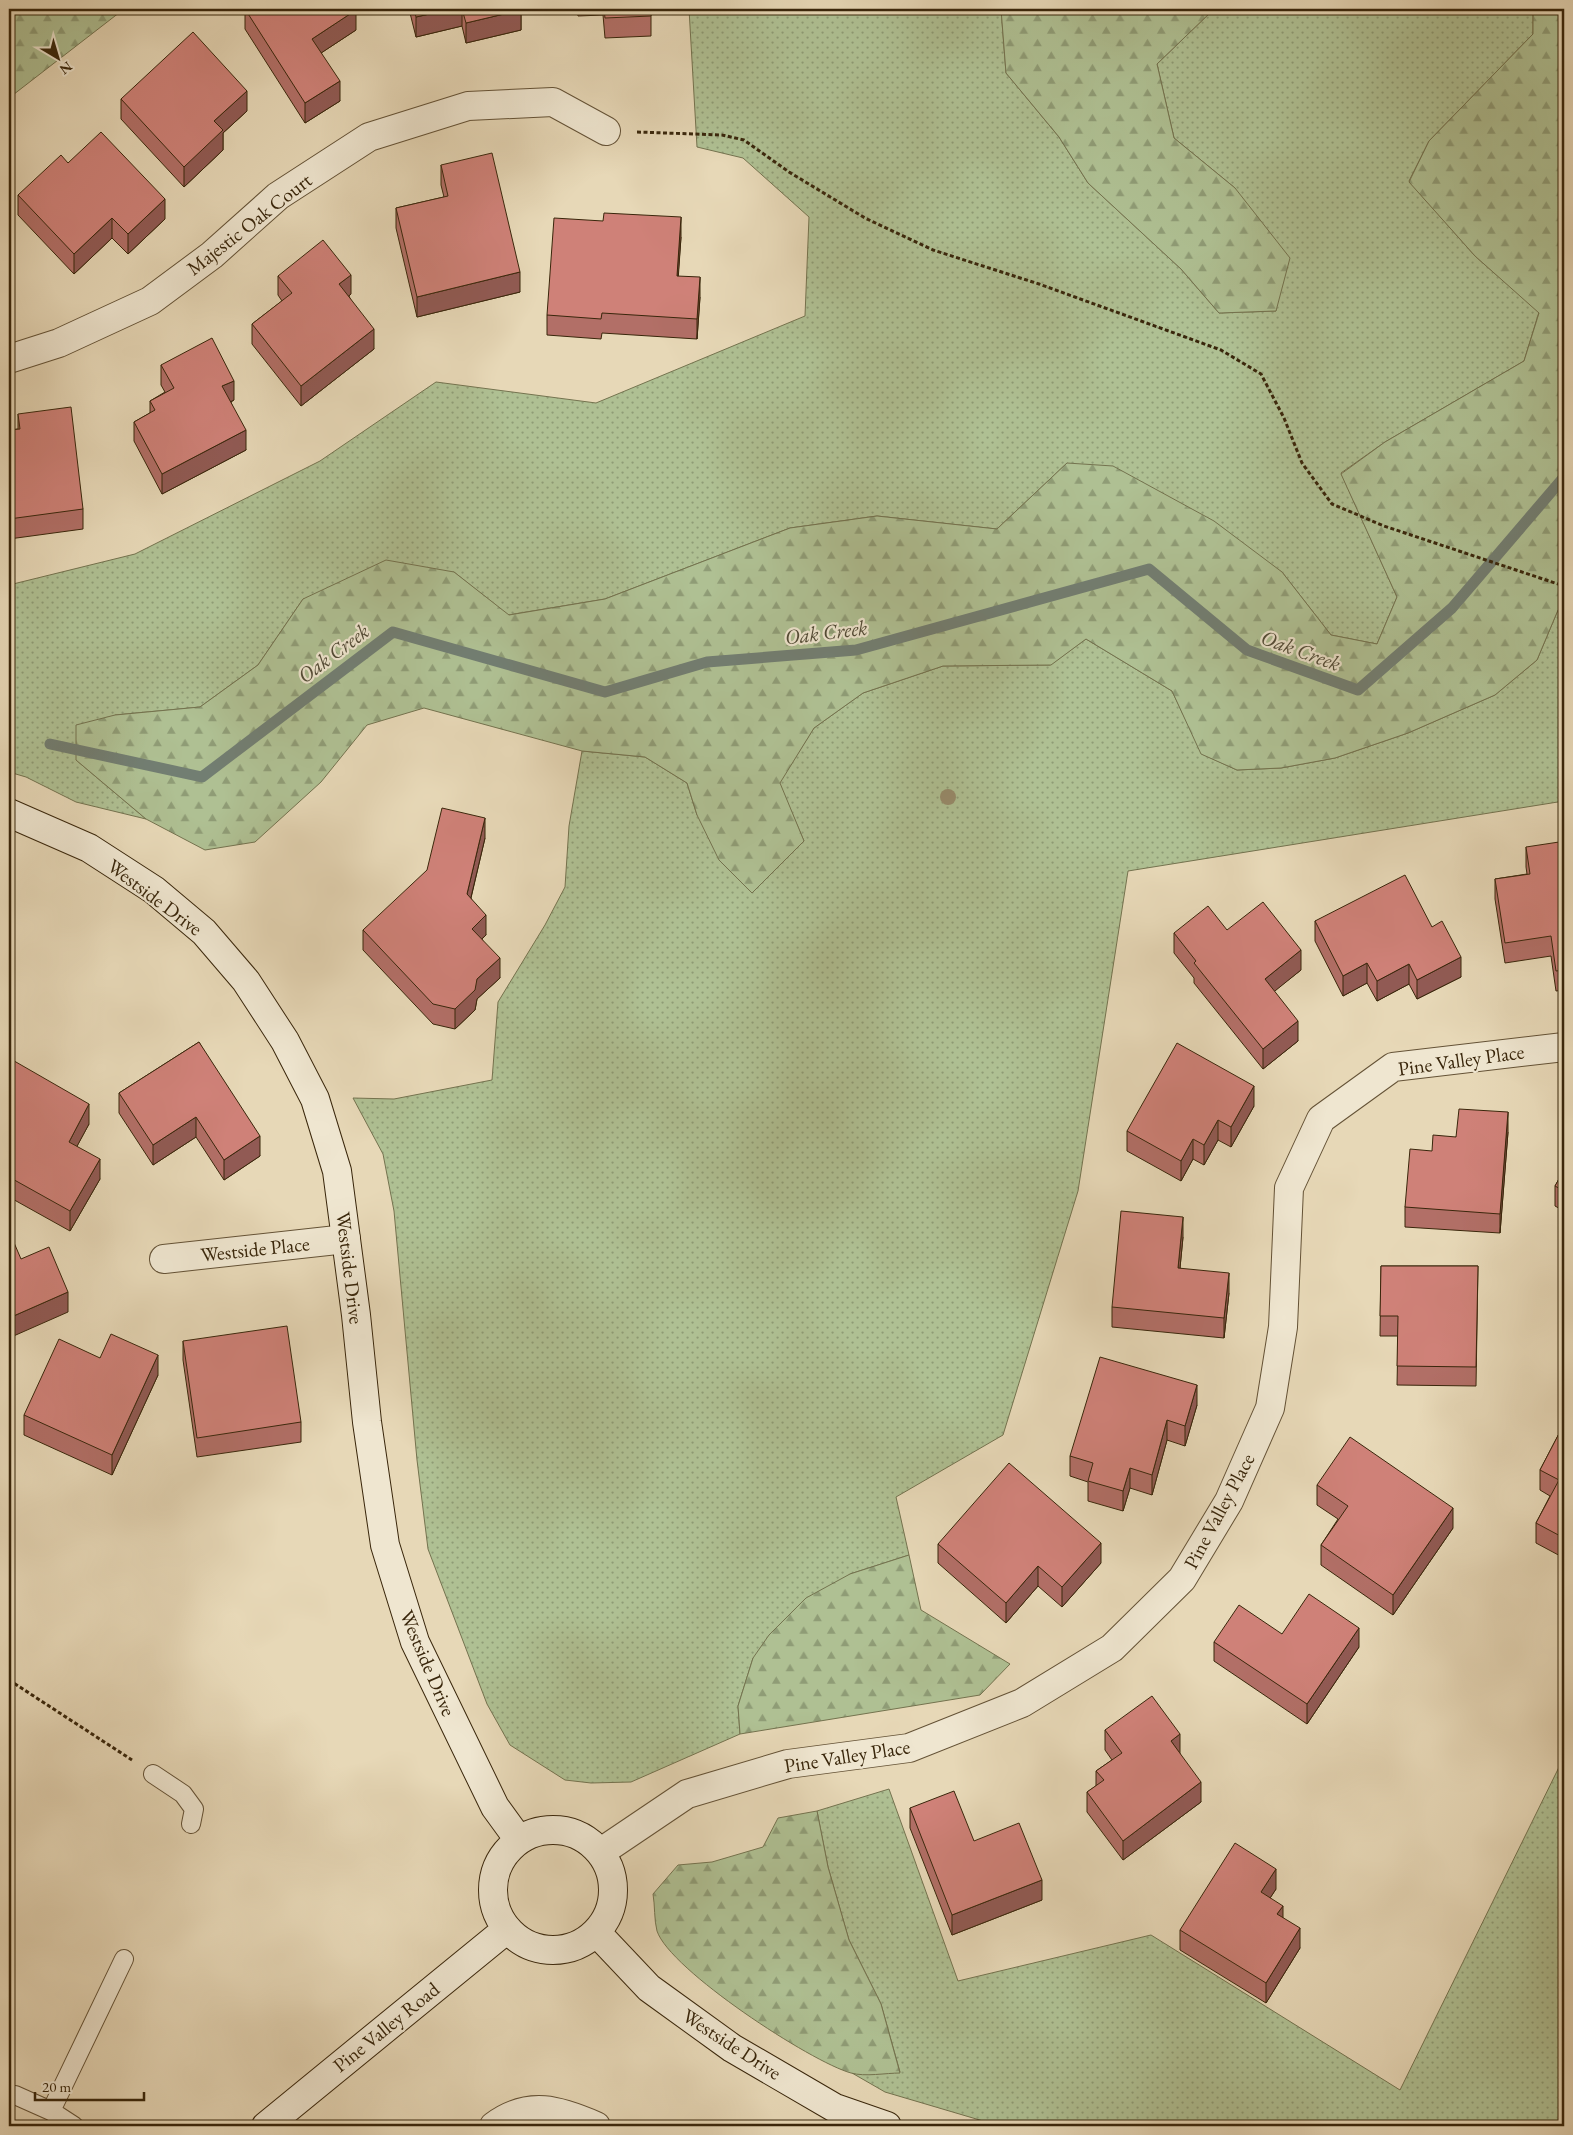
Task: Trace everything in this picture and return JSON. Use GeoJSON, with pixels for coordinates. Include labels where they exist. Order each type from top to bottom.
{"type":"FeatureCollection","features":[{"type":"Feature","properties":{"kind":"street","name":"Majestic Oak Court"},"geometry":{"type":"LineString","coordinates":[[9,359],[59,342],[150,301],[212,255],[278,196],[369,137],[468,106],[553,102],[606,131]]}},
{"type":"Feature","properties":{"kind":"street","name":"Westside Drive"},"geometry":{"type":"LineString","coordinates":[[9,813],[89,848],[154,890],[204,932],[246,981],[285,1041],[315,1099],[337,1171],[356,1314],[367,1422],[384,1545],[415,1642],[494,1807],[519,1840]]}},
{"type":"Feature","properties":{"kind":"street","name":"Pine Valley Place"},"geometry":{"type":"LineString","coordinates":[[601,1852],[687,1794],[788,1764],[909,1748],[1022,1703],[1112,1648],[1182,1579],[1229,1501],[1270,1408],[1283,1327],[1289,1188],[1321,1119],[1392,1067],[1564,1047]]}},
{"type":"Feature","properties":{"kind":"street","name":"Westside Place"},"geometry":{"type":"LineString","coordinates":[[164,1259],[346,1239]]}},
{"type":"Feature","properties":{"kind":"street"},"geometry":{"type":"LineString","coordinates":[[553,1829],[571,1832],[587,1839],[601,1852],[610,1867],[613,1892],[607,1918],[596,1932],[580,1944],[561,1949],[541,1949],[522,1941],[507,1929],[497,1911],[493,1892],[496,1872],[505,1854],[519,1840],[535,1832],[553,1829]]}},
{"type":"Feature","properties":{"kind":"street","name":"Pine Valley Road"},"geometry":{"type":"LineString","coordinates":[[266,2126],[507,1929]]}},
{"type":"Feature","properties":{"kind":"street","name":"Westside Drive"},"geometry":{"type":"LineString","coordinates":[[596,1932],[649,1988],[732,2048],[835,2108],[887,2126]]}},
{"type":"Feature","properties":{"kind":"street"},"geometry":{"type":"LineString","coordinates":[[494,2126],[514,2114],[535,2109],[560,2113],[596,2126]]}},
{"type":"Feature","properties":{"kind":"lane"},"geometry":{"type":"LineString","coordinates":[[153,1774],[183,1794],[194,1809],[191,1824]]}},
{"type":"Feature","properties":{"kind":"lane"},"geometry":{"type":"LineString","coordinates":[[51,2110],[124,1959]]}},
{"type":"Feature","properties":{"kind":"lane"},"geometry":{"type":"LineString","coordinates":[[15,2095],[51,2110],[74,2126]]}},
{"type":"Feature","properties":{"kind":"path"},"geometry":{"type":"LineString","coordinates":[[606,131],[722,135],[744,140],[789,172],[865,218],[933,250],[1039,284],[1221,350],[1260,374],[1284,418],[1302,463],[1332,504],[1384,526],[1514,571],[1564,586]]}},
{"type":"Feature","properties":{"kind":"path"},"geometry":{"type":"LineString","coordinates":[[9,1680],[153,1774]]}},
{"type":"Feature","properties":{"kind":"green space"},"geometry":{"type":"Polygon","coordinates":[[[9,9],[124,9],[9,98],[9,9]]]}},
{"type":"Feature","properties":{"kind":"green space"},"geometry":{"type":"Polygon","coordinates":[[[689,9],[1001,9],[1006,73],[1059,137],[1088,183],[1181,269],[1219,313],[1276,311],[1235,188],[1174,138],[1157,64],[1214,9],[1533,9],[1533,34],[1429,141],[1409,181],[1475,256],[1539,312],[1524,361],[1385,442],[1341,473],[1397,597],[1377,644],[1331,635],[1282,572],[1067,463],[997,529],[877,516],[790,528],[605,599],[508,615],[454,572],[303,599],[258,665],[200,707],[115,715],[76,760],[146,819],[76,802],[26,777],[9,772],[9,585],[135,554],[320,461],[436,382],[596,403],[805,316],[809,217],[743,158],[697,147],[689,9]]]}},
{"type":"Feature","properties":{"kind":"green space"},"geometry":{"type":"Polygon","coordinates":[[[1001,9],[1214,9],[1157,64],[1174,138],[1235,188],[1290,258],[1276,311],[1219,313],[1181,269],[1088,183],[1059,137],[1006,73],[1001,9]]]}},
{"type":"Feature","properties":{"kind":"green space"},"geometry":{"type":"Polygon","coordinates":[[[1533,9],[1564,9],[1564,610],[1558,610],[1537,660],[1495,695],[1408,733],[1335,758],[1281,768],[1237,770],[1201,754],[1172,691],[1086,639],[1051,665],[943,666],[863,693],[814,728],[780,783],[804,841],[752,893],[719,860],[697,815],[687,783],[645,757],[582,751],[424,708],[367,725],[321,782],[255,842],[205,850],[146,819],[76,760],[76,725],[115,715],[200,707],[258,665],[303,599],[386,560],[454,572],[509,615],[605,599],[790,528],[877,516],[997,529],[1067,463],[1113,466],[1214,521],[1282,572],[1331,635],[1377,644],[1397,597],[1341,474],[1385,442],[1524,361],[1539,313],[1475,256],[1409,182],[1429,141],[1533,34],[1533,9]]]}},
{"type":"Feature","properties":{"kind":"green space"},"geometry":{"type":"Polygon","coordinates":[[[1558,610],[1564,610],[1564,801],[1128,871],[1078,1191],[1003,1435],[896,1497],[909,1555],[850,1574],[753,1658],[738,1706],[740,1734],[631,1782],[591,1783],[565,1780],[510,1745],[487,1704],[428,1549],[417,1460],[394,1211],[383,1154],[353,1098],[394,1099],[492,1080],[498,1002],[545,925],[565,887],[569,826],[582,751],[645,757],[687,783],[697,815],[804,841],[779,783],[814,728],[863,693],[943,666],[1050,665],[1086,639],[1172,691],[1202,754],[1237,770],[1281,768],[1335,758],[1408,733],[1495,695],[1537,660],[1558,610]]]}},
{"type":"Feature","properties":{"kind":"green space"},"geometry":{"type":"Polygon","coordinates":[[[909,1555],[921,1610],[1010,1664],[980,1695],[740,1734],[738,1706],[753,1658],[769,1635],[806,1598],[850,1574],[909,1555]]]}},
{"type":"Feature","properties":{"kind":"green space"},"geometry":{"type":"Polygon","coordinates":[[[1564,1757],[1564,2126],[1000,2126],[885,2092],[852,2073],[900,2072],[881,2004],[849,1940],[828,1867],[817,1811],[889,1789],[958,1981],[1151,1935],[1400,2090],[1564,1757]]]}},
{"type":"Feature","properties":{"kind":"green space"},"geometry":{"type":"Polygon","coordinates":[[[817,1811],[828,1867],[849,1940],[881,2004],[900,2073],[869,2075],[851,2073],[806,2052],[775,2034],[687,1968],[667,1948],[657,1931],[653,1894],[678,1865],[712,1862],[763,1847],[778,1818],[817,1811]]]}},
{"type":"Feature","properties":{"kind":"building"},"geometry":{"type":"Polygon","coordinates":[[[245,9],[355,9],[312,39],[340,81],[305,103],[245,9]]]}},
{"type":"Feature","properties":{"kind":"building"},"geometry":{"type":"Polygon","coordinates":[[[414,9],[452,9],[416,17],[414,9]]]}},
{"type":"Feature","properties":{"kind":"building"},"geometry":{"type":"Polygon","coordinates":[[[462,9],[521,9],[521,10],[466,23],[462,9]]]}},
{"type":"Feature","properties":{"kind":"building"},"geometry":{"type":"Polygon","coordinates":[[[604,9],[651,9],[651,16],[605,18],[604,9]]]}},
{"type":"Feature","properties":{"kind":"building"},"geometry":{"type":"Polygon","coordinates":[[[193,32],[247,91],[214,121],[223,130],[184,167],[121,99],[193,32]]]}},
{"type":"Feature","properties":{"kind":"building"},"geometry":{"type":"Polygon","coordinates":[[[101,132],[165,199],[128,234],[112,218],[74,254],[18,195],[61,155],[68,163],[101,132]]]}},
{"type":"Feature","properties":{"kind":"building"},"geometry":{"type":"Polygon","coordinates":[[[492,153],[520,272],[417,297],[396,208],[448,196],[441,165],[492,153]]]}},
{"type":"Feature","properties":{"kind":"building"},"geometry":{"type":"Polygon","coordinates":[[[604,213],[681,217],[677,276],[700,277],[697,319],[602,313],[601,319],[547,315],[554,218],[603,221],[604,213]]]}},
{"type":"Feature","properties":{"kind":"building"},"geometry":{"type":"Polygon","coordinates":[[[323,240],[351,275],[339,284],[374,329],[301,386],[252,324],[292,293],[278,276],[323,240]]]}},
{"type":"Feature","properties":{"kind":"building"},"geometry":{"type":"Polygon","coordinates":[[[212,338],[234,381],[222,386],[246,430],[162,474],[134,422],[155,410],[150,401],[174,388],[161,365],[212,338]]]}},
{"type":"Feature","properties":{"kind":"building"},"geometry":{"type":"Polygon","coordinates":[[[71,407],[83,509],[9,519],[9,430],[20,429],[18,414],[71,407]]]}},
{"type":"Feature","properties":{"kind":"building"},"geometry":{"type":"Polygon","coordinates":[[[442,808],[485,818],[467,894],[486,915],[472,929],[500,958],[477,979],[475,990],[455,1009],[433,1004],[363,930],[427,870],[442,808]]]}},
{"type":"Feature","properties":{"kind":"building"},"geometry":{"type":"Polygon","coordinates":[[[1559,842],[1564,874],[1564,970],[1556,971],[1551,936],[1505,943],[1495,879],[1530,874],[1526,847],[1559,842]]]}},
{"type":"Feature","properties":{"kind":"building"},"geometry":{"type":"Polygon","coordinates":[[[1405,875],[1432,927],[1442,921],[1461,957],[1417,980],[1409,964],[1377,981],[1367,963],[1343,976],[1315,921],[1405,875]]]}},
{"type":"Feature","properties":{"kind":"building"},"geometry":{"type":"Polygon","coordinates":[[[1263,902],[1301,950],[1265,979],[1298,1021],[1263,1049],[1194,963],[1196,961],[1174,933],[1208,906],[1227,930],[1263,902]]]}},
{"type":"Feature","properties":{"kind":"building"},"geometry":{"type":"Polygon","coordinates":[[[199,1042],[260,1136],[224,1160],[196,1117],[153,1145],[119,1093],[199,1042]]]}},
{"type":"Feature","properties":{"kind":"building"},"geometry":{"type":"Polygon","coordinates":[[[1177,1043],[1254,1086],[1231,1127],[1218,1120],[1204,1145],[1193,1139],[1181,1161],[1127,1131],[1177,1043]]]}},
{"type":"Feature","properties":{"kind":"building"},"geometry":{"type":"Polygon","coordinates":[[[9,1058],[89,1104],[69,1142],[100,1159],[70,1211],[9,1177],[9,1058]]]}},
{"type":"Feature","properties":{"kind":"building"},"geometry":{"type":"Polygon","coordinates":[[[1459,1109],[1508,1112],[1500,1214],[1405,1207],[1410,1149],[1432,1151],[1433,1135],[1456,1137],[1459,1109]]]}},
{"type":"Feature","properties":{"kind":"building"},"geometry":{"type":"Polygon","coordinates":[[[1564,1170],[1564,1191],[1555,1186],[1564,1170]]]}},
{"type":"Feature","properties":{"kind":"building"},"geometry":{"type":"Polygon","coordinates":[[[1121,1211],[1183,1217],[1178,1268],[1229,1273],[1224,1318],[1112,1307],[1121,1211]]]}},
{"type":"Feature","properties":{"kind":"building"},"geometry":{"type":"Polygon","coordinates":[[[12,1238],[21,1259],[49,1247],[68,1292],[9,1318],[9,1239],[12,1238]]]}},
{"type":"Feature","properties":{"kind":"building"},"geometry":{"type":"Polygon","coordinates":[[[1381,1266],[1478,1266],[1476,1367],[1397,1366],[1398,1316],[1380,1316],[1381,1266]]]}},
{"type":"Feature","properties":{"kind":"building"},"geometry":{"type":"Polygon","coordinates":[[[287,1326],[301,1422],[197,1438],[183,1341],[287,1326]]]}},
{"type":"Feature","properties":{"kind":"building"},"geometry":{"type":"Polygon","coordinates":[[[111,1334],[158,1355],[112,1455],[24,1415],[59,1339],[100,1358],[111,1334]]]}},
{"type":"Feature","properties":{"kind":"building"},"geometry":{"type":"Polygon","coordinates":[[[1100,1357],[1197,1385],[1185,1426],[1167,1420],[1152,1475],[1130,1468],[1123,1491],[1088,1481],[1093,1463],[1070,1456],[1100,1357]]]}},
{"type":"Feature","properties":{"kind":"building"},"geometry":{"type":"Polygon","coordinates":[[[1564,1424],[1564,1538],[1536,1523],[1559,1480],[1540,1470],[1564,1424]]]}},
{"type":"Feature","properties":{"kind":"building"},"geometry":{"type":"Polygon","coordinates":[[[1350,1437],[1453,1508],[1393,1595],[1321,1545],[1348,1506],[1317,1485],[1350,1437]]]}},
{"type":"Feature","properties":{"kind":"building"},"geometry":{"type":"Polygon","coordinates":[[[1009,1463],[1101,1543],[1062,1587],[1038,1566],[1006,1603],[938,1544],[1009,1463]]]}},
{"type":"Feature","properties":{"kind":"building"},"geometry":{"type":"Polygon","coordinates":[[[1309,1594],[1359,1628],[1307,1704],[1214,1642],[1239,1605],[1282,1634],[1309,1594]]]}},
{"type":"Feature","properties":{"kind":"building"},"geometry":{"type":"Polygon","coordinates":[[[1152,1696],[1180,1734],[1171,1741],[1201,1782],[1123,1841],[1087,1792],[1104,1780],[1096,1771],[1122,1753],[1105,1730],[1152,1696]]]}},
{"type":"Feature","properties":{"kind":"building"},"geometry":{"type":"Polygon","coordinates":[[[954,1791],[974,1841],[1019,1823],[1042,1880],[952,1915],[910,1808],[954,1791]]]}},
{"type":"Feature","properties":{"kind":"building"},"geometry":{"type":"Polygon","coordinates":[[[1235,1843],[1276,1869],[1261,1892],[1283,1906],[1277,1914],[1300,1928],[1266,1983],[1180,1930],[1235,1843]]]}},
{"type":"Feature","properties":{"kind":"waterway","name":"Oak Creek"},"geometry":{"type":"LineString","coordinates":[[50,744],[202,777],[393,632],[605,692],[707,662],[856,650],[1149,569],[1247,650],[1358,690],[1452,608],[1564,477]]}}]}
